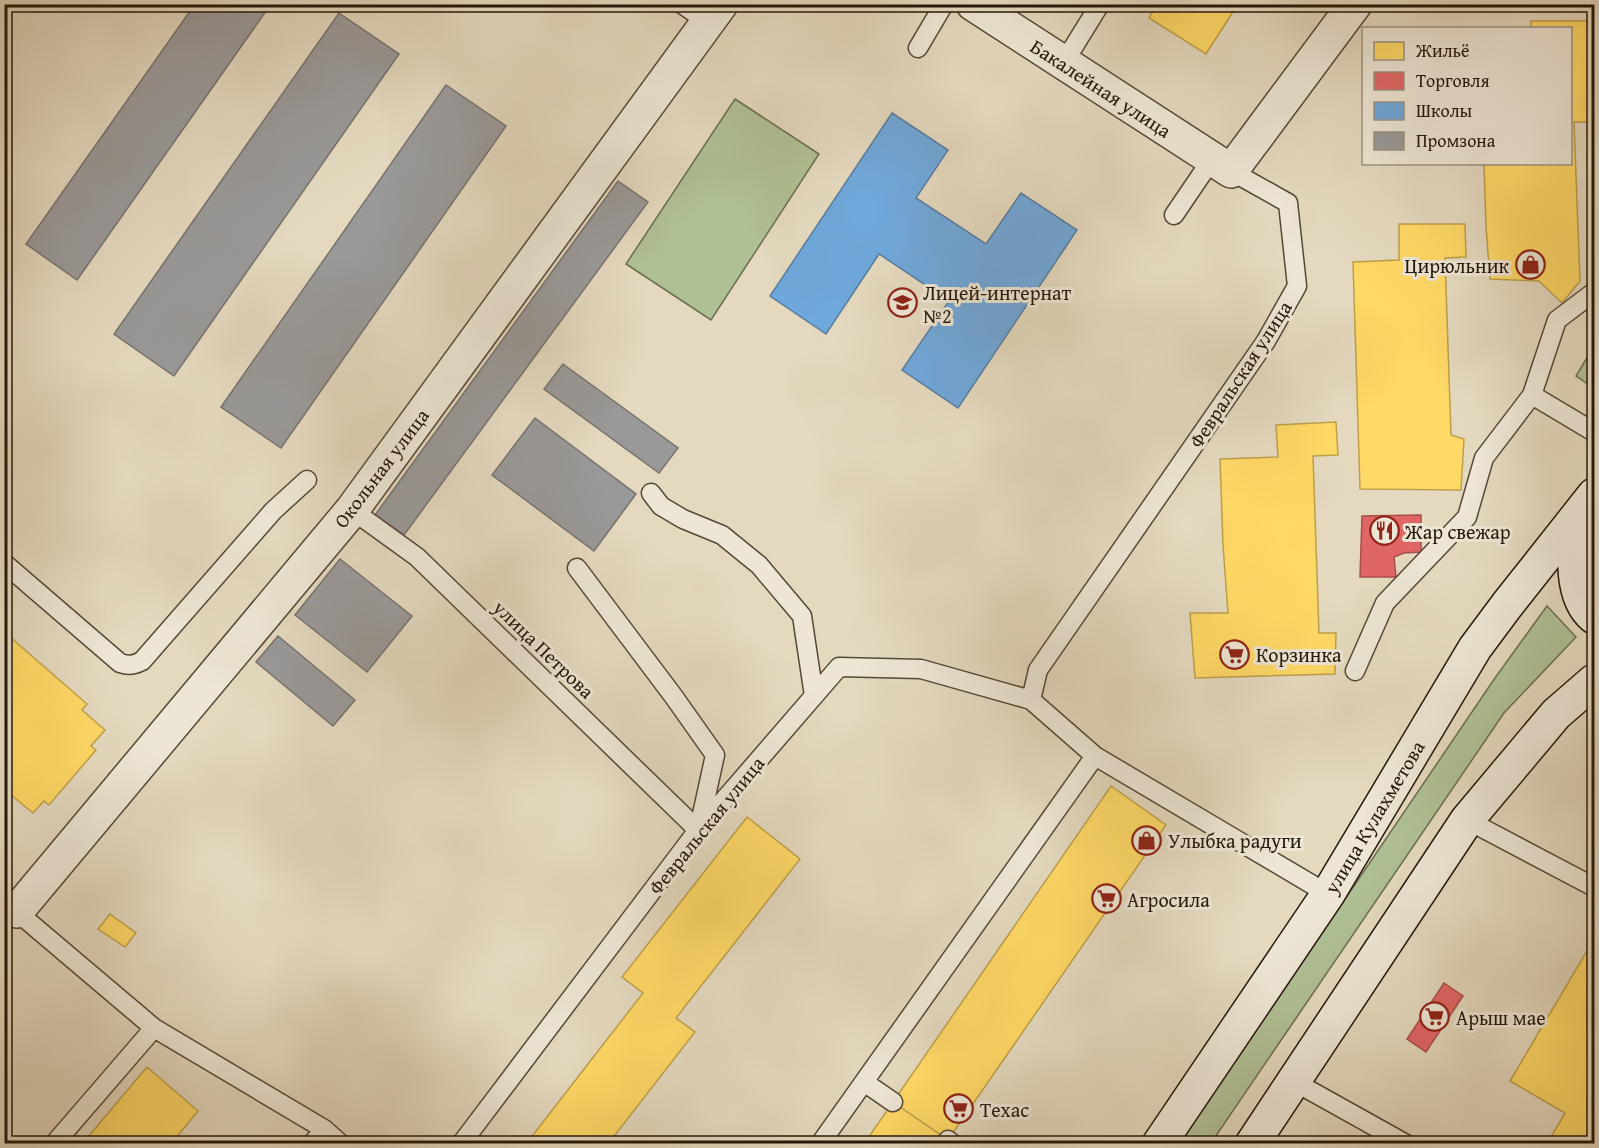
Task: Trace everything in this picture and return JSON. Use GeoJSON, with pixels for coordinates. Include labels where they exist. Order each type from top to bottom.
{"type":"FeatureCollection","features":[{"type":"Feature","properties":{"kind":"street","name":"Бакалейная улица"},"geometry":{"type":"LineString","coordinates":[[973,4],[1221,165]]}},
{"type":"Feature","properties":{"kind":"street"},"geometry":{"type":"LineString","coordinates":[[1221,165],[1355,4]]}},
{"type":"Feature","properties":{"kind":"street","name":"Окольная улица"},"geometry":{"type":"LineString","coordinates":[[8,912],[352,510],[704,10]]}},
{"type":"Feature","properties":{"kind":"street"},"geometry":{"type":"LineString","coordinates":[[1586,506],[1573,564],[1579,593],[1589,613],[1594,617]]}},
{"type":"Feature","properties":{"kind":"street","name":"улица Кулахметова"},"geometry":{"type":"LineString","coordinates":[[1159,1143],[1328,894],[1475,648],[1507,604],[1586,506]]}},
{"type":"Feature","properties":{"kind":"street"},"geometry":{"type":"LineString","coordinates":[[1252,1143],[1467,820],[1556,714],[1594,681]]}},
{"type":"Feature","properties":{"kind":"lane"},"geometry":{"type":"LineString","coordinates":[[918,48],[944,4]]}},
{"type":"Feature","properties":{"kind":"lane"},"geometry":{"type":"LineString","coordinates":[[1064,63],[1100,4]]}},
{"type":"Feature","properties":{"kind":"lane"},"geometry":{"type":"LineString","coordinates":[[1174,215],[1221,165]]}},
{"type":"Feature","properties":{"kind":"lane","name":"Февральская улица"},"geometry":{"type":"LineString","coordinates":[[1031,700],[1038,670],[1266,341],[1297,286],[1288,203],[1221,165]]}},
{"type":"Feature","properties":{"kind":"lane"},"geometry":{"type":"LineString","coordinates":[[1355,671],[1385,603],[1467,517],[1484,458],[1532,395],[1557,320],[1594,292]]}},
{"type":"Feature","properties":{"kind":"lane"},"geometry":{"type":"LineString","coordinates":[[1532,395],[1594,432]]}},
{"type":"Feature","properties":{"kind":"lane"},"geometry":{"type":"LineString","coordinates":[[4,563],[120,663],[129,666],[136,665],[142,661],[273,511],[306,480]]}},
{"type":"Feature","properties":{"kind":"lane"},"geometry":{"type":"LineString","coordinates":[[651,492],[661,506],[683,519],[722,535],[759,565],[802,616],[814,696]]}},
{"type":"Feature","properties":{"kind":"lane","name":"улица Петрова"},"geometry":{"type":"LineString","coordinates":[[352,510],[417,557],[698,830]]}},
{"type":"Feature","properties":{"kind":"lane"},"geometry":{"type":"LineString","coordinates":[[577,568],[715,755],[698,830]]}},
{"type":"Feature","properties":{"kind":"lane","name":"Февральская улица"},"geometry":{"type":"LineString","coordinates":[[461,1143],[698,830],[839,667],[921,669],[1031,700],[1095,756],[1328,894]]}},
{"type":"Feature","properties":{"kind":"lane"},"geometry":{"type":"LineString","coordinates":[[820,1143],[1095,756]]}},
{"type":"Feature","properties":{"kind":"lane"},"geometry":{"type":"LineString","coordinates":[[1467,820],[1594,887]]}},
{"type":"Feature","properties":{"kind":"lane"},"geometry":{"type":"LineString","coordinates":[[8,912],[154,1028],[324,1130],[340,1143]]}},
{"type":"Feature","properties":{"kind":"lane"},"geometry":{"type":"LineString","coordinates":[[54,1143],[154,1028]]}},
{"type":"Feature","properties":{"kind":"lane"},"geometry":{"type":"LineString","coordinates":[[1293,1081],[1406,1143]]}},
{"type":"Feature","properties":{"kind":"lane"},"geometry":{"type":"LineString","coordinates":[[864,1082],[892,1102]]}},
{"type":"Feature","properties":{"kind":"lane"},"geometry":{"type":"LineString","coordinates":[[312,1143],[324,1130]]}},
{"type":"Feature","properties":{"kind":"green space"},"geometry":{"type":"Polygon","coordinates":[[[735,99],[819,154],[711,320],[626,264],[735,99]]]}},
{"type":"Feature","properties":{"kind":"green space"},"geometry":{"type":"Polygon","coordinates":[[[1594,346],[1594,388],[1576,376],[1594,346]]]}},
{"type":"Feature","properties":{"kind":"green space"},"geometry":{"type":"Polygon","coordinates":[[[1547,606],[1576,637],[1504,713],[1211,1143],[1179,1144],[1495,678],[1547,606]]]}},
{"type":"Feature","properties":{"kind":"building: Жильё"},"geometry":{"type":"Polygon","coordinates":[[[1157,4],[1238,4],[1206,54],[1149,18],[1157,4]]]}},
{"type":"Feature","properties":{"kind":"building: Жильё"},"geometry":{"type":"Polygon","coordinates":[[[1531,21],[1594,21],[1594,122],[1574,122],[1580,281],[1562,303],[1539,281],[1490,279],[1484,165],[1572,165],[1572,27],[1531,27],[1531,21]]]}},
{"type":"Feature","properties":{"kind":"building: Жильё"},"geometry":{"type":"Polygon","coordinates":[[[1399,224],[1465,224],[1466,257],[1445,258],[1451,435],[1464,439],[1461,490],[1360,489],[1353,262],[1399,260],[1399,224]]]}},
{"type":"Feature","properties":{"kind":"building: Жильё"},"geometry":{"type":"Polygon","coordinates":[[[1336,422],[1338,455],[1313,456],[1319,633],[1336,633],[1335,674],[1195,678],[1190,613],[1228,613],[1220,459],[1278,457],[1276,425],[1336,422]]]}},
{"type":"Feature","properties":{"kind":"building: Жильё"},"geometry":{"type":"Polygon","coordinates":[[[9,636],[87,704],[82,710],[105,730],[91,746],[96,750],[49,805],[44,801],[33,813],[10,794],[6,799],[4,798],[4,642],[9,636]]]}},
{"type":"Feature","properties":{"kind":"building: Жильё"},"geometry":{"type":"Polygon","coordinates":[[[1111,786],[1166,825],[948,1140],[893,1102],[1111,786]]]}},
{"type":"Feature","properties":{"kind":"building: Жильё"},"geometry":{"type":"Polygon","coordinates":[[[747,817],[800,859],[676,1018],[695,1032],[608,1144],[526,1144],[643,993],[622,977],[747,817]]]}},
{"type":"Feature","properties":{"kind":"building: Жильё"},"geometry":{"type":"Polygon","coordinates":[[[110,914],[136,933],[125,947],[98,929],[110,914]]]}},
{"type":"Feature","properties":{"kind":"building: Жильё"},"geometry":{"type":"Polygon","coordinates":[[[1594,939],[1594,1144],[1547,1144],[1565,1113],[1510,1081],[1594,939]]]}},
{"type":"Feature","properties":{"kind":"building: Жильё"},"geometry":{"type":"Polygon","coordinates":[[[147,1067],[198,1111],[171,1144],[82,1144],[147,1067]]]}},
{"type":"Feature","properties":{"kind":"building: Жильё"},"geometry":{"type":"Polygon","coordinates":[[[893,1102],[948,1140],[946,1144],[864,1144],[893,1102]]]}},
{"type":"Feature","properties":{"kind":"building: Торговля"},"geometry":{"type":"Polygon","coordinates":[[[1421,515],[1421,552],[1404,553],[1394,557],[1396,577],[1360,577],[1362,516],[1421,515]]]}},
{"type":"Feature","properties":{"kind":"building: Торговля","name":"Арыш мае"},"geometry":{"type":"Polygon","coordinates":[[[1444,983],[1463,996],[1426,1052],[1407,1039],[1444,983]]]}},
{"type":"Feature","properties":{"kind":"building: Школы"},"geometry":{"type":"Polygon","coordinates":[[[892,113],[948,150],[916,198],[986,244],[1021,193],[1077,230],[958,408],[902,370],[949,301],[879,254],[826,334],[770,296],[892,113]]]}},
{"type":"Feature","properties":{"kind":"building: Промзона"},"geometry":{"type":"Polygon","coordinates":[[[195,4],[271,4],[77,280],[26,244],[195,4]]]}},
{"type":"Feature","properties":{"kind":"building: Промзона"},"geometry":{"type":"Polygon","coordinates":[[[339,13],[399,54],[174,376],[114,334],[339,13]]]}},
{"type":"Feature","properties":{"kind":"building: Промзона"},"geometry":{"type":"Polygon","coordinates":[[[446,85],[506,126],[281,448],[221,407],[446,85]]]}},
{"type":"Feature","properties":{"kind":"building: Промзона"},"geometry":{"type":"Polygon","coordinates":[[[618,181],[648,202],[404,535],[375,515],[618,181]]]}},
{"type":"Feature","properties":{"kind":"building: Промзона"},"geometry":{"type":"Polygon","coordinates":[[[563,364],[678,448],[659,473],[544,389],[563,364]]]}},
{"type":"Feature","properties":{"kind":"building: Промзона"},"geometry":{"type":"Polygon","coordinates":[[[535,418],[636,494],[594,551],[492,475],[535,418]]]}},
{"type":"Feature","properties":{"kind":"building: Промзона"},"geometry":{"type":"Polygon","coordinates":[[[340,559],[412,616],[367,672],[295,615],[340,559]]]}},
{"type":"Feature","properties":{"kind":"building: Промзона"},"geometry":{"type":"Polygon","coordinates":[[[278,636],[355,700],[333,726],[256,662],[278,636]]]}},
{"type":"Feature","properties":{"kind":"place","name":"Цирюльник"},"geometry":{"type":"Point","coordinates":[1530,265]}},
{"type":"Feature","properties":{"kind":"place","name":"Лицей-интернат №2"},"geometry":{"type":"Point","coordinates":[902,303]}},
{"type":"Feature","properties":{"kind":"place","name":"Жар свежар"},"geometry":{"type":"Point","coordinates":[1384,531]}},
{"type":"Feature","properties":{"kind":"place","name":"Корзинка"},"geometry":{"type":"Point","coordinates":[1235,654]}},
{"type":"Feature","properties":{"kind":"place","name":"Улыбка радуги"},"geometry":{"type":"Point","coordinates":[1147,840]}},
{"type":"Feature","properties":{"kind":"place","name":"Агросила"},"geometry":{"type":"Point","coordinates":[1106,899]}},
{"type":"Feature","properties":{"kind":"place","name":"Арыш мае"},"geometry":{"type":"Point","coordinates":[1435,1017]}},
{"type":"Feature","properties":{"kind":"place","name":"Техас"},"geometry":{"type":"Point","coordinates":[959,1109]}}]}
